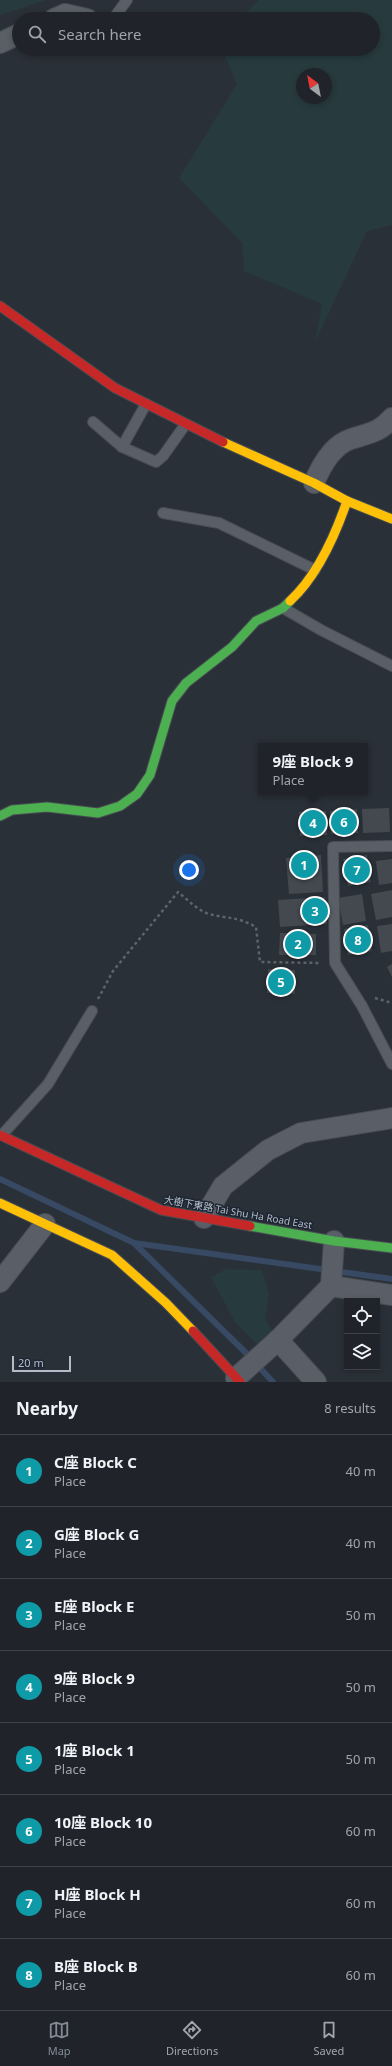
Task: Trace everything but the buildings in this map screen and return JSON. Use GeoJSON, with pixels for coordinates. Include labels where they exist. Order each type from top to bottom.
{"type":"FeatureCollection","features":[{"type":"Feature","properties":{"kind":"street"},"geometry":{"type":"LineString","coordinates":[[0,43],[12,37]]}},
{"type":"Feature","properties":{"kind":"street"},"geometry":{"type":"LineString","coordinates":[[0,306],[89,371],[115,388],[185,425],[314,483],[347,501],[392,519]]}},
{"type":"Feature","properties":{"kind":"street"},"geometry":{"type":"LineString","coordinates":[[314,483],[320,467],[334,450],[350,439],[368,435],[379,430],[392,418]]}},
{"type":"Feature","properties":{"kind":"street"},"geometry":{"type":"LineString","coordinates":[[0,816],[12,810],[47,807],[98,813],[120,806],[137,794],[150,775],[172,701],[186,683],[232,647],[256,621],[283,608],[301,591],[315,570],[341,518],[347,501]]}},
{"type":"Feature","properties":{"kind":"street"},"geometry":{"type":"LineString","coordinates":[[204,1218],[223,1186],[268,1150],[301,1133],[392,1118]]}},
{"type":"Feature","properties":{"kind":"street","name":"大樹下東路 Tai Shu Ha Road East"},"geometry":{"type":"LineString","coordinates":[[1,1135],[161,1210],[334,1245],[392,1248]]}},
{"type":"Feature","properties":{"kind":"street"},"geometry":{"type":"LineString","coordinates":[[0,1203],[112,1255],[166,1303],[238,1380],[332,1282],[334,1245]]}},
{"type":"Feature","properties":{"kind":"street"},"geometry":{"type":"LineString","coordinates":[[0,1282],[45,1224]]}},
{"type":"Feature","properties":{"kind":"street"},"geometry":{"type":"LineString","coordinates":[[332,1282],[392,1295]]}},
{"type":"Feature","properties":{"kind":"street"},"geometry":{"type":"LineString","coordinates":[[278,1340],[316,1382]]}},
{"type":"Feature","properties":{"kind":"lane"},"geometry":{"type":"LineString","coordinates":[[118,12],[127,0]]}},
{"type":"Feature","properties":{"kind":"lane"},"geometry":{"type":"LineString","coordinates":[[122,447],[146,404]]}},
{"type":"Feature","properties":{"kind":"lane"},"geometry":{"type":"LineString","coordinates":[[93,422],[122,447],[156,462],[163,456],[185,425]]}},
{"type":"Feature","properties":{"kind":"lane"},"geometry":{"type":"LineString","coordinates":[[163,513],[219,523],[315,570]]}},
{"type":"Feature","properties":{"kind":"lane"},"geometry":{"type":"LineString","coordinates":[[283,608],[321,630],[392,666]]}},
{"type":"Feature","properties":{"kind":"lane"},"geometry":{"type":"LineString","coordinates":[[392,846],[333,847],[335,963],[362,1006],[392,1064]]}},
{"type":"Feature","properties":{"kind":"lane"},"geometry":{"type":"LineString","coordinates":[[1,1135],[48,1084],[92,1012]]}},
{"type":"Feature","properties":{"kind":"path"},"geometry":{"type":"LineString","coordinates":[[92,1012],[113,971],[178,892],[199,910],[209,914],[242,920],[256,927],[260,962],[335,963]]}},
{"type":"Feature","properties":{"kind":"green space"},"geometry":{"type":"Polygon","coordinates":[[[0,0],[46,0],[0,15],[0,0]]]}},
{"type":"Feature","properties":{"kind":"green space"},"geometry":{"type":"Polygon","coordinates":[[[259,0],[392,0],[392,225],[367,231],[315,342],[322,304],[244,271],[242,243],[179,178],[237,84],[225,56],[380,56],[380,12],[247,12],[259,0]]]}},
{"type":"Feature","properties":{"kind":"green space"},"geometry":{"type":"Polygon","coordinates":[[[226,1269],[262,1270],[269,1293],[265,1319],[274,1333],[259,1346],[234,1321],[211,1277],[226,1269]]]}},
{"type":"Feature","properties":{"kind":"waterway"},"geometry":{"type":"LineString","coordinates":[[0,1179],[134,1243],[246,1353],[273,1382]]}},
{"type":"Feature","properties":{"kind":"waterway"},"geometry":{"type":"LineString","coordinates":[[134,1243],[392,1279]]}},
{"type":"Feature","properties":{"kind":"traffic: fast"},"geometry":{"type":"LineString","coordinates":[[0,816],[12,810],[47,807],[98,813],[120,806],[137,794],[150,775],[172,701],[186,683],[232,647],[256,621],[283,608],[290,601]]}},
{"type":"Feature","properties":{"kind":"traffic: fast"},"geometry":{"type":"LineString","coordinates":[[250,1226],[334,1241],[392,1248]]}},
{"type":"Feature","properties":{"kind":"traffic: slow"},"geometry":{"type":"LineString","coordinates":[[223,442],[314,483],[347,501],[392,519]]}},
{"type":"Feature","properties":{"kind":"traffic: slow"},"geometry":{"type":"LineString","coordinates":[[290,601],[300,591],[317,568],[337,528],[347,501]]}},
{"type":"Feature","properties":{"kind":"traffic: slow"},"geometry":{"type":"LineString","coordinates":[[0,1203],[112,1255],[166,1303],[193,1331]]}},
{"type":"Feature","properties":{"kind":"traffic: jam"},"geometry":{"type":"LineString","coordinates":[[0,306],[115,388],[223,442]]}},
{"type":"Feature","properties":{"kind":"traffic: jam"},"geometry":{"type":"LineString","coordinates":[[0,1135],[161,1210],[250,1226]]}},
{"type":"Feature","properties":{"kind":"traffic: jam"},"geometry":{"type":"LineString","coordinates":[[193,1331],[240,1382]]}},
{"type":"Feature","properties":{"kind":"place","name":"10座 Block 10"},"geometry":{"type":"Point","coordinates":[344,822]}},
{"type":"Feature","properties":{"kind":"place","name":"9座 Block 9"},"geometry":{"type":"Point","coordinates":[313,823]}},
{"type":"Feature","properties":{"kind":"place","name":"C座 Block C"},"geometry":{"type":"Point","coordinates":[304,865]}},
{"type":"Feature","properties":{"kind":"place","name":"H座 Block H"},"geometry":{"type":"Point","coordinates":[357,870]}},
{"type":"Feature","properties":{"kind":"place","name":"E座 Block E"},"geometry":{"type":"Point","coordinates":[315,911]}},
{"type":"Feature","properties":{"kind":"place","name":"B座 Block B"},"geometry":{"type":"Point","coordinates":[358,940]}},
{"type":"Feature","properties":{"kind":"place","name":"G座 Block G"},"geometry":{"type":"Point","coordinates":[298,944]}},
{"type":"Feature","properties":{"kind":"place","name":"1座 Block 1"},"geometry":{"type":"Point","coordinates":[281,982]}}]}
